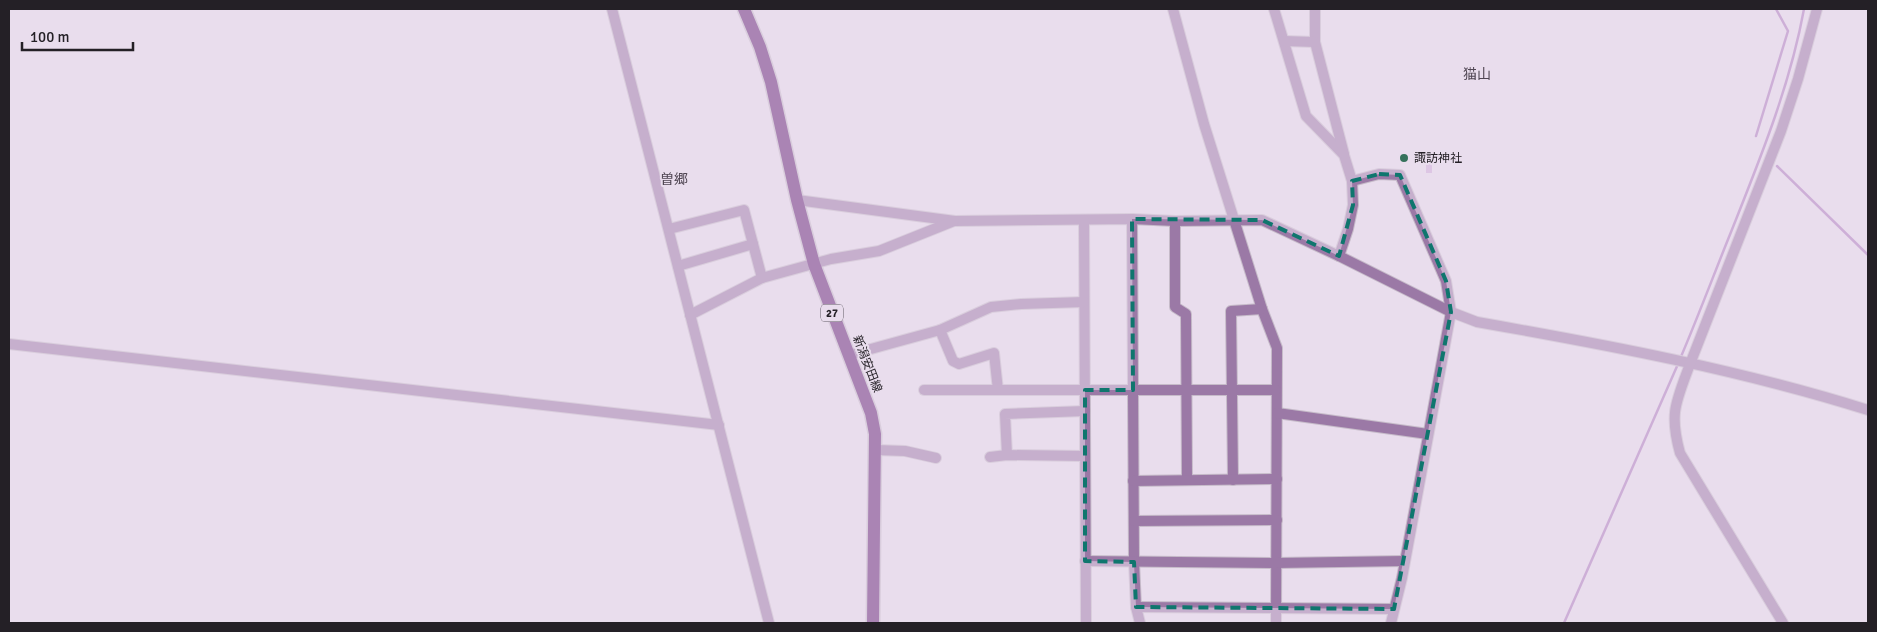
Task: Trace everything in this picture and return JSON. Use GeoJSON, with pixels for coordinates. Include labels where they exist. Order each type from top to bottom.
{"type":"FeatureCollection","features":[{"type":"Feature","properties":{"kind":"main road","name":"新潟安田線"},"geometry":{"type":"LineString","coordinates":[[744,9],[760,47],[771,82],[797,200],[814,264],[871,412],[876,434],[873,623]]}},
{"type":"Feature","properties":{"kind":"street"},"geometry":{"type":"LineString","coordinates":[[612,9],[769,623]]}},
{"type":"Feature","properties":{"kind":"street"},"geometry":{"type":"LineString","coordinates":[[1173,9],[1204,124],[1262,310],[1277,348],[1276,623]]}},
{"type":"Feature","properties":{"kind":"street"},"geometry":{"type":"LineString","coordinates":[[1274,9],[1306,116],[1344,155]]}},
{"type":"Feature","properties":{"kind":"street"},"geometry":{"type":"LineString","coordinates":[[1315,9],[1315,42],[1352,182],[1353,205],[1348,229],[1339,256]]}},
{"type":"Feature","properties":{"kind":"street"},"geometry":{"type":"LineString","coordinates":[[1782,623],[1680,453],[1674,431],[1674,410],[1675,403],[1781,131],[1817,9]]}},
{"type":"Feature","properties":{"kind":"street"},"geometry":{"type":"LineString","coordinates":[[1284,41],[1315,42]]}},
{"type":"Feature","properties":{"kind":"street"},"geometry":{"type":"LineString","coordinates":[[1352,182],[1379,174],[1400,175],[1446,281],[1451,312],[1391,623]]}},
{"type":"Feature","properties":{"kind":"street"},"geometry":{"type":"LineString","coordinates":[[797,200],[955,221],[1262,220],[1451,312],[1477,322],[1561,337],[1690,364],[1810,393],[1868,410]]}},
{"type":"Feature","properties":{"kind":"street"},"geometry":{"type":"LineString","coordinates":[[669,230],[744,210],[762,278]]}},
{"type":"Feature","properties":{"kind":"street"},"geometry":{"type":"LineString","coordinates":[[1132,219],[1134,562],[1136,607],[1140,623]]}},
{"type":"Feature","properties":{"kind":"street"},"geometry":{"type":"LineString","coordinates":[[1084,220],[1086,623]]}},
{"type":"Feature","properties":{"kind":"street"},"geometry":{"type":"LineString","coordinates":[[690,315],[762,278],[831,259],[879,251],[955,221]]}},
{"type":"Feature","properties":{"kind":"street"},"geometry":{"type":"LineString","coordinates":[[1175,221],[1175,306],[1186,314],[1187,480]]}},
{"type":"Feature","properties":{"kind":"street"},"geometry":{"type":"LineString","coordinates":[[678,266],[753,244]]}},
{"type":"Feature","properties":{"kind":"street"},"geometry":{"type":"LineString","coordinates":[[849,355],[940,330],[991,307],[1084,302]]}},
{"type":"Feature","properties":{"kind":"street"},"geometry":{"type":"LineString","coordinates":[[1233,480],[1231,311],[1262,310]]}},
{"type":"Feature","properties":{"kind":"street"},"geometry":{"type":"LineString","coordinates":[[940,330],[953,361],[959,364],[994,353],[998,390]]}},
{"type":"Feature","properties":{"kind":"street"},"geometry":{"type":"LineString","coordinates":[[9,344],[718,425]]}},
{"type":"Feature","properties":{"kind":"street"},"geometry":{"type":"LineString","coordinates":[[924,390],[1276,390]]}},
{"type":"Feature","properties":{"kind":"street"},"geometry":{"type":"LineString","coordinates":[[1007,455],[1005,414],[1085,411]]}},
{"type":"Feature","properties":{"kind":"street"},"geometry":{"type":"LineString","coordinates":[[1277,412],[1428,434]]}},
{"type":"Feature","properties":{"kind":"street"},"geometry":{"type":"LineString","coordinates":[[876,450],[905,451],[936,458]]}},
{"type":"Feature","properties":{"kind":"street"},"geometry":{"type":"LineString","coordinates":[[990,456],[1085,456]]}},
{"type":"Feature","properties":{"kind":"street"},"geometry":{"type":"LineString","coordinates":[[1133,481],[1277,479]]}},
{"type":"Feature","properties":{"kind":"street"},"geometry":{"type":"LineString","coordinates":[[1134,520],[1277,520]]}},
{"type":"Feature","properties":{"kind":"street"},"geometry":{"type":"LineString","coordinates":[[1085,561],[1276,563],[1404,561]]}},
{"type":"Feature","properties":{"kind":"street"},"geometry":{"type":"LineString","coordinates":[[1136,607],[1394,609]]}},
{"type":"Feature","properties":{"kind":"highlighted area"},"geometry":{"type":"Polygon","coordinates":[[[1379,174],[1400,175],[1446,281],[1451,312],[1394,609],[1136,607],[1134,562],[1085,561],[1085,390],[1133,390],[1132,219],[1262,220],[1339,256],[1353,205],[1352,181],[1379,174]]]}},
{"type":"Feature","properties":{"kind":"shaded area"},"geometry":{"type":"Polygon","coordinates":[[[1426,156],[1432,156],[1432,173],[1426,173],[1426,156]]]}},
{"type":"Feature","properties":{"kind":"waterway"},"geometry":{"type":"LineString","coordinates":[[1756,136],[1788,31],[1776,9]]}},
{"type":"Feature","properties":{"kind":"waterway"},"geometry":{"type":"LineString","coordinates":[[1680,359],[1773,122],[1791,66],[1804,9]]}},
{"type":"Feature","properties":{"kind":"waterway"},"geometry":{"type":"LineString","coordinates":[[1777,166],[1868,255]]}},
{"type":"Feature","properties":{"kind":"waterway"},"geometry":{"type":"LineString","coordinates":[[1564,623],[1678,364]]}},
{"type":"Feature","properties":{"kind":"place","name":"諏訪神社"},"geometry":{"type":"Point","coordinates":[1404,158]}},
{"type":"Feature","properties":{"kind":"district","name":"猫山"},"geometry":{"type":"Point","coordinates":[1477,74]}},
{"type":"Feature","properties":{"kind":"district","name":"曽郷"},"geometry":{"type":"Point","coordinates":[674,179]}}]}
